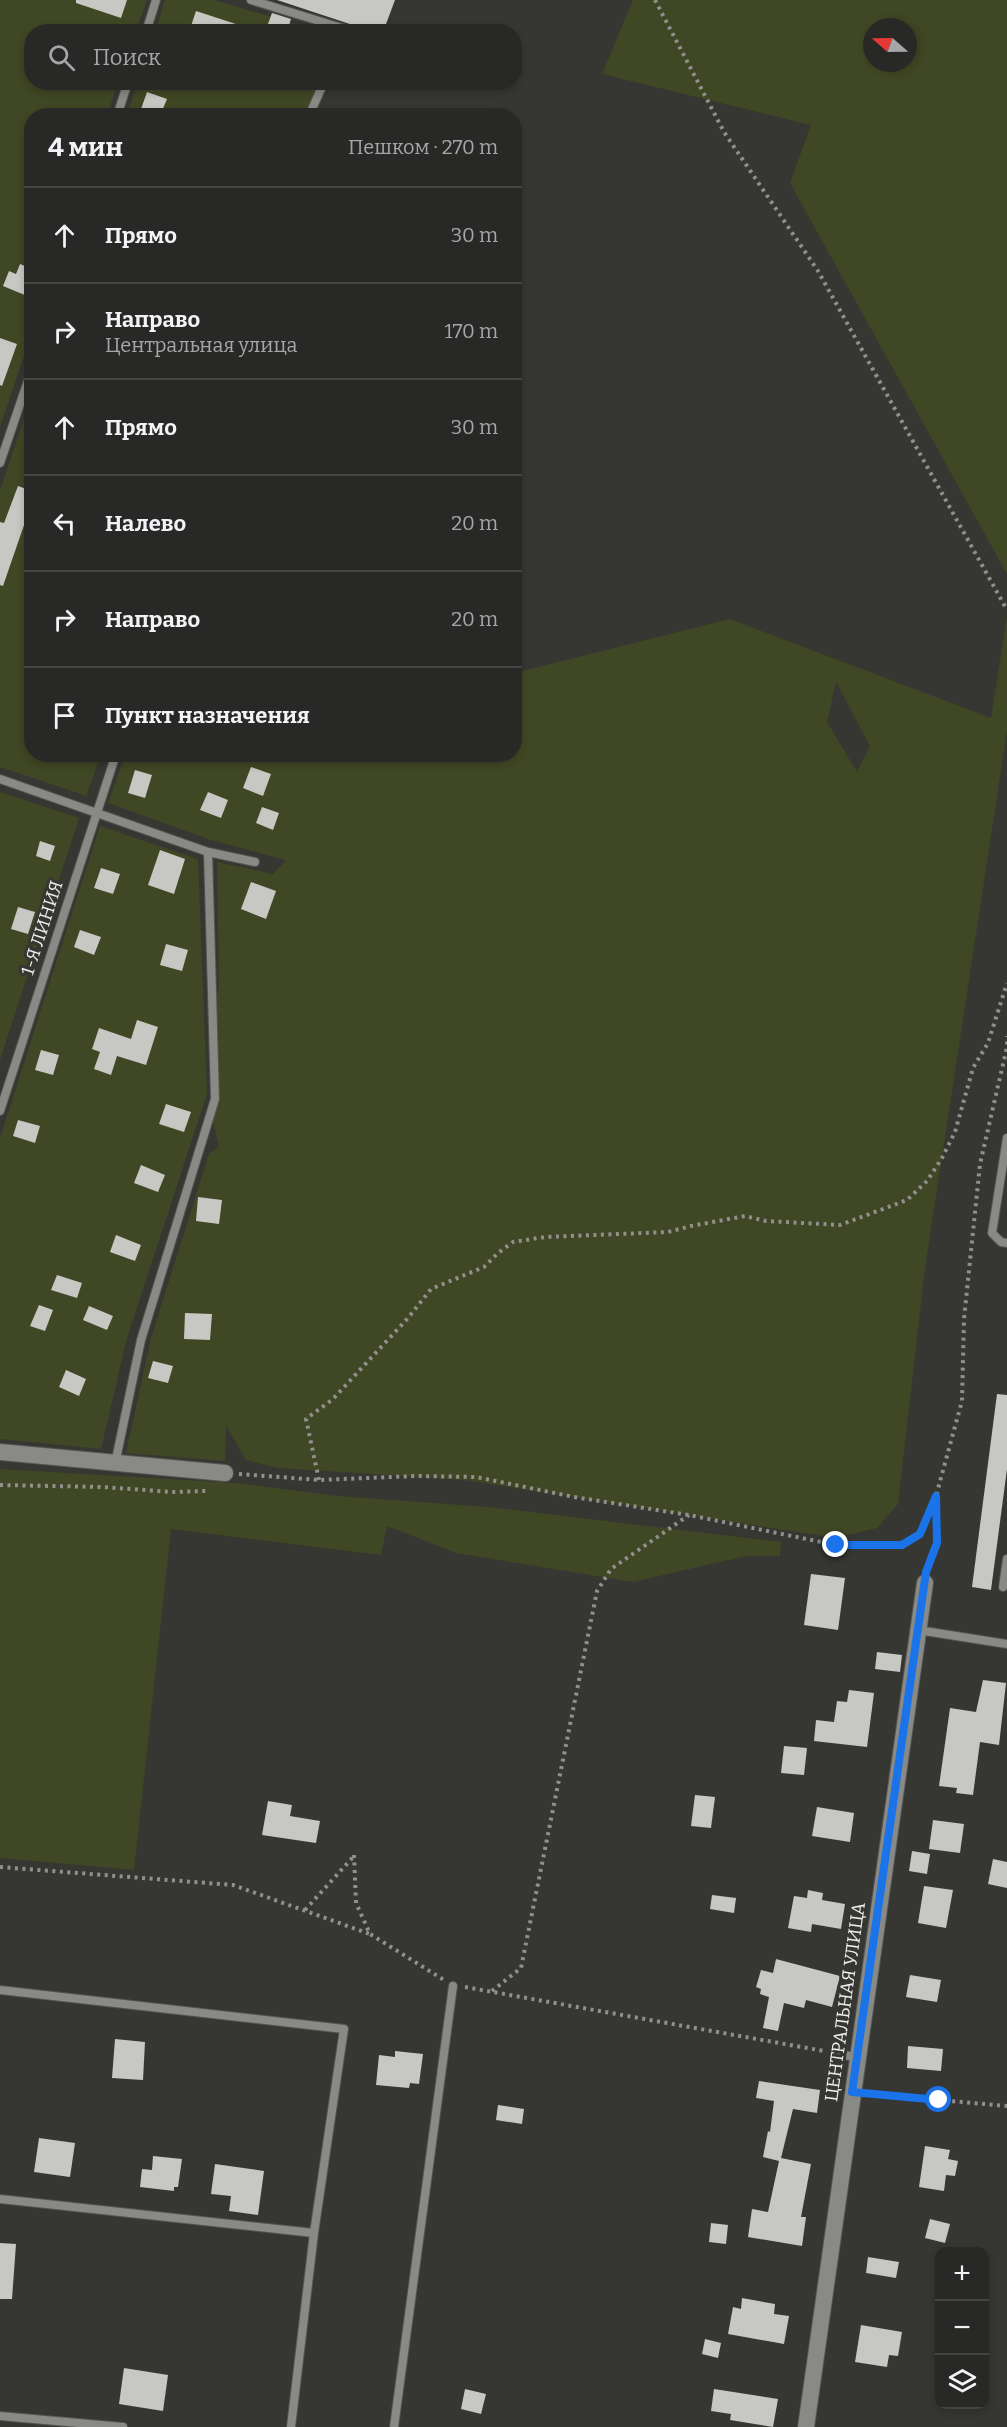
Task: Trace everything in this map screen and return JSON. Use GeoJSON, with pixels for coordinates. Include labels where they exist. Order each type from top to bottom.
{"type":"FeatureCollection","features":[{"type":"Feature","properties":{"kind":"street"},"geometry":{"type":"LineString","coordinates":[[0,1452],[231,1477]]}},
{"type":"Feature","properties":{"kind":"street","name":"ЦЕНТРАЛЬНАЯ УЛИЦА"},"geometry":{"type":"LineString","coordinates":[[806,2427],[925,1583]]}},
{"type":"Feature","properties":{"kind":"lane"},"geometry":{"type":"LineString","coordinates":[[148,24],[156,0]]}},
{"type":"Feature","properties":{"kind":"lane"},"geometry":{"type":"LineString","coordinates":[[251,0],[326,24]]}},
{"type":"Feature","properties":{"kind":"lane"},"geometry":{"type":"LineString","coordinates":[[120,108],[125,90]]}},
{"type":"Feature","properties":{"kind":"lane"},"geometry":{"type":"LineString","coordinates":[[313,108],[320,90]]}},
{"type":"Feature","properties":{"kind":"lane"},"geometry":{"type":"LineString","coordinates":[[0,462],[24,392]]}},
{"type":"Feature","properties":{"kind":"lane","name":"1-Я ЛИНИЯ"},"geometry":{"type":"LineString","coordinates":[[0,1111],[113,762]]}},
{"type":"Feature","properties":{"kind":"lane"},"geometry":{"type":"LineString","coordinates":[[0,780],[208,852],[255,862]]}},
{"type":"Feature","properties":{"kind":"lane"},"geometry":{"type":"LineString","coordinates":[[115,1464],[141,1340],[215,1099],[208,852]]}},
{"type":"Feature","properties":{"kind":"lane"},"geometry":{"type":"LineString","coordinates":[[1007,1138],[992,1233],[1001,1242],[1007,1243]]}},
{"type":"Feature","properties":{"kind":"lane"},"geometry":{"type":"LineString","coordinates":[[1003,1587],[1007,1558]]}},
{"type":"Feature","properties":{"kind":"lane"},"geometry":{"type":"LineString","coordinates":[[918,1630],[1007,1644]]}},
{"type":"Feature","properties":{"kind":"lane"},"geometry":{"type":"LineString","coordinates":[[394,2427],[453,1986]]}},
{"type":"Feature","properties":{"kind":"lane"},"geometry":{"type":"LineString","coordinates":[[0,1990],[344,2029],[314,2233],[291,2427]]}},
{"type":"Feature","properties":{"kind":"lane"},"geometry":{"type":"LineString","coordinates":[[836,2054],[857,2057]]}},
{"type":"Feature","properties":{"kind":"lane"},"geometry":{"type":"LineString","coordinates":[[0,2199],[314,2233]]}},
{"type":"Feature","properties":{"kind":"lane"},"geometry":{"type":"LineString","coordinates":[[0,2416],[123,2427]]}},
{"type":"Feature","properties":{"kind":"path"},"geometry":{"type":"LineString","coordinates":[[655,0],[724,132],[818,272],[1007,610]]}},
{"type":"Feature","properties":{"kind":"path"},"geometry":{"type":"LineString","coordinates":[[319,1480],[306,1419],[333,1399],[408,1318],[431,1289],[484,1267],[513,1242],[545,1237],[668,1233],[690,1226],[745,1216],[766,1221],[840,1225],[907,1200],[927,1181],[955,1132],[963,1096],[973,1068],[988,1043],[1007,982]]}},
{"type":"Feature","properties":{"kind":"path"},"geometry":{"type":"LineString","coordinates":[[231,1477],[246,1475],[319,1480],[416,1476],[476,1477],[574,1497],[690,1515],[836,1545],[902,1545],[920,1534],[936,1496],[962,1401],[964,1319],[980,1164],[1007,1047],[1007,1036]]}},
{"type":"Feature","properties":{"kind":"path"},"geometry":{"type":"LineString","coordinates":[[231,1477],[246,1475]]}},
{"type":"Feature","properties":{"kind":"path"},"geometry":{"type":"LineString","coordinates":[[0,1485],[103,1487],[172,1492],[208,1490]]}},
{"type":"Feature","properties":{"kind":"path"},"geometry":{"type":"LineString","coordinates":[[925,1583],[926,1572],[937,1543],[936,1496]]}},
{"type":"Feature","properties":{"kind":"path"},"geometry":{"type":"LineString","coordinates":[[491,1991],[521,1968],[597,1590],[611,1569],[690,1515]]}},
{"type":"Feature","properties":{"kind":"path"},"geometry":{"type":"LineString","coordinates":[[305,1910],[354,1855],[356,1903],[370,1934]]}},
{"type":"Feature","properties":{"kind":"path"},"geometry":{"type":"LineString","coordinates":[[0,1867],[233,1885],[370,1934],[453,1986],[836,2054]]}},
{"type":"Feature","properties":{"kind":"path"},"geometry":{"type":"LineString","coordinates":[[852,2092],[1007,2106]]}},
{"type":"Feature","properties":{"kind":"green space"},"geometry":{"type":"Polygon","coordinates":[[[0,0],[147,0],[138,24],[24,24],[24,90],[116,90],[109,108],[24,108],[24,356],[0,427],[0,0]]]}},
{"type":"Feature","properties":{"kind":"green space"},"geometry":{"type":"Polygon","coordinates":[[[165,0],[214,0],[295,24],[158,24],[165,0]]]}},
{"type":"Feature","properties":{"kind":"green space"},"geometry":{"type":"Polygon","coordinates":[[[633,0],[1007,0],[1007,574],[790,183],[811,125],[602,74],[633,0]]]}},
{"type":"Feature","properties":{"kind":"green space"},"geometry":{"type":"Polygon","coordinates":[[[135,90],[317,90],[309,108],[129,108],[135,90]]]}},
{"type":"Feature","properties":{"kind":"green space"},"geometry":{"type":"Polygon","coordinates":[[[24,418],[24,762],[98,762],[86,796],[0,767],[0,491],[24,418]]]}},
{"type":"Feature","properties":{"kind":"green space"},"geometry":{"type":"Polygon","coordinates":[[[1007,617],[1007,731],[925,1268],[898,1504],[877,1528],[836,1538],[465,1480],[278,1468],[246,1460],[226,1426],[225,1461],[126,1453],[151,1338],[209,1154],[219,1146],[212,1119],[216,1045],[209,1023],[208,1002],[219,990],[217,862],[273,874],[286,860],[211,840],[108,803],[123,762],[522,762],[522,671],[730,619],[991,718],[1007,617]],[[836,682],[827,722],[857,772],[870,746],[836,682]]]}},
{"type":"Feature","properties":{"kind":"green space"},"geometry":{"type":"Polygon","coordinates":[[[0,792],[79,818],[0,1060],[0,792]]]}},
{"type":"Feature","properties":{"kind":"green space"},"geometry":{"type":"Polygon","coordinates":[[[100,826],[198,859],[207,1094],[127,1338],[101,1449],[0,1439],[0,1138],[100,826]]]}},
{"type":"Feature","properties":{"kind":"green space"},"geometry":{"type":"Polygon","coordinates":[[[0,1469],[236,1483],[337,1496],[489,1507],[781,1542],[780,1556],[746,1556],[633,1582],[456,1553],[387,1526],[381,1555],[171,1529],[134,1870],[0,1858],[0,1469]]]}},
{"type":"Feature","properties":{"kind":"building"},"geometry":{"type":"Polygon","coordinates":[[[76,0],[127,0],[121,18],[76,3],[76,0]]]}},
{"type":"Feature","properties":{"kind":"building"},"geometry":{"type":"Polygon","coordinates":[[[277,0],[395,0],[386,24],[350,24],[277,0]]]}},
{"type":"Feature","properties":{"kind":"building"},"geometry":{"type":"Polygon","coordinates":[[[196,11],[236,24],[192,24],[196,11]]]}},
{"type":"Feature","properties":{"kind":"building"},"geometry":{"type":"Polygon","coordinates":[[[272,13],[291,19],[289,24],[268,24],[272,13]]]}},
{"type":"Feature","properties":{"kind":"building"},"geometry":{"type":"Polygon","coordinates":[[[147,92],[167,99],[163,108],[141,108],[147,92]]]}},
{"type":"Feature","properties":{"kind":"building"},"geometry":{"type":"Polygon","coordinates":[[[20,264],[24,266],[24,295],[3,286],[9,271],[16,274],[20,264]]]}},
{"type":"Feature","properties":{"kind":"building"},"geometry":{"type":"Polygon","coordinates":[[[0,338],[17,344],[2,386],[0,385],[0,338]]]}},
{"type":"Feature","properties":{"kind":"building"},"geometry":{"type":"Polygon","coordinates":[[[18,486],[24,488],[24,525],[3,586],[0,585],[0,522],[4,523],[18,486]]]}},
{"type":"Feature","properties":{"kind":"building"},"geometry":{"type":"Polygon","coordinates":[[[251,767],[271,774],[263,796],[243,788],[251,767]]]}},
{"type":"Feature","properties":{"kind":"building"},"geometry":{"type":"Polygon","coordinates":[[[135,770],[152,775],[145,798],[128,793],[135,770]]]}},
{"type":"Feature","properties":{"kind":"building"},"geometry":{"type":"Polygon","coordinates":[[[208,792],[228,800],[221,818],[200,810],[208,792]]]}},
{"type":"Feature","properties":{"kind":"building"},"geometry":{"type":"Polygon","coordinates":[[[262,807],[279,813],[273,830],[256,823],[262,807]]]}},
{"type":"Feature","properties":{"kind":"building"},"geometry":{"type":"Polygon","coordinates":[[[40,841],[55,846],[50,861],[36,856],[40,841]]]}},
{"type":"Feature","properties":{"kind":"building"},"geometry":{"type":"Polygon","coordinates":[[[160,850],[185,859],[174,894],[148,885],[160,850]]]}},
{"type":"Feature","properties":{"kind":"building"},"geometry":{"type":"Polygon","coordinates":[[[101,868],[120,874],[113,894],[94,888],[101,868]]]}},
{"type":"Feature","properties":{"kind":"building"},"geometry":{"type":"Polygon","coordinates":[[[251,882],[276,891],[266,919],[241,909],[251,882]]]}},
{"type":"Feature","properties":{"kind":"building"},"geometry":{"type":"Polygon","coordinates":[[[18,907],[35,912],[28,934],[11,929],[18,907]]]}},
{"type":"Feature","properties":{"kind":"building"},"geometry":{"type":"Polygon","coordinates":[[[80,930],[101,937],[94,955],[74,947],[80,930]]]}},
{"type":"Feature","properties":{"kind":"building"},"geometry":{"type":"Polygon","coordinates":[[[166,944],[188,950],[182,971],[160,965],[166,944]]]}},
{"type":"Feature","properties":{"kind":"building"},"geometry":{"type":"Polygon","coordinates":[[[137,1020],[158,1027],[146,1065],[117,1056],[111,1075],[94,1069],[100,1052],[92,1049],[99,1028],[131,1039],[137,1020]]]}},
{"type":"Feature","properties":{"kind":"building"},"geometry":{"type":"Polygon","coordinates":[[[41,1050],[59,1055],[53,1075],[35,1070],[41,1050]]]}},
{"type":"Feature","properties":{"kind":"building"},"geometry":{"type":"Polygon","coordinates":[[[166,1104],[191,1112],[184,1132],[159,1124],[166,1104]]]}},
{"type":"Feature","properties":{"kind":"building"},"geometry":{"type":"Polygon","coordinates":[[[18,1120],[40,1126],[35,1143],[13,1136],[18,1120]]]}},
{"type":"Feature","properties":{"kind":"building"},"geometry":{"type":"Polygon","coordinates":[[[141,1165],[165,1175],[158,1192],[134,1183],[141,1165]]]}},
{"type":"Feature","properties":{"kind":"building"},"geometry":{"type":"Polygon","coordinates":[[[198,1197],[222,1200],[219,1224],[196,1221],[198,1197]]]}},
{"type":"Feature","properties":{"kind":"building"},"geometry":{"type":"Polygon","coordinates":[[[116,1235],[141,1245],[135,1261],[110,1252],[116,1235]]]}},
{"type":"Feature","properties":{"kind":"building"},"geometry":{"type":"Polygon","coordinates":[[[57,1275],[82,1283],[77,1298],[51,1290],[57,1275]]]}},
{"type":"Feature","properties":{"kind":"building"},"geometry":{"type":"Polygon","coordinates":[[[39,1305],[53,1310],[45,1331],[30,1326],[39,1305]]]}},
{"type":"Feature","properties":{"kind":"building"},"geometry":{"type":"Polygon","coordinates":[[[89,1306],[113,1316],[107,1330],[83,1320],[89,1306]]]}},
{"type":"Feature","properties":{"kind":"building"},"geometry":{"type":"Polygon","coordinates":[[[185,1313],[212,1314],[210,1340],[184,1339],[185,1313]]]}},
{"type":"Feature","properties":{"kind":"building"},"geometry":{"type":"Polygon","coordinates":[[[153,1361],[173,1366],[168,1383],[148,1378],[153,1361]]]}},
{"type":"Feature","properties":{"kind":"building"},"geometry":{"type":"Polygon","coordinates":[[[66,1370],[86,1379],[79,1396],[59,1387],[66,1370]]]}},
{"type":"Feature","properties":{"kind":"building"},"geometry":{"type":"Polygon","coordinates":[[[997,1394],[1007,1395],[1007,1469],[991,1590],[972,1587],[997,1394]]]}},
{"type":"Feature","properties":{"kind":"building"},"geometry":{"type":"Polygon","coordinates":[[[811,1574],[845,1578],[838,1630],[804,1625],[811,1574]]]}},
{"type":"Feature","properties":{"kind":"building"},"geometry":{"type":"Polygon","coordinates":[[[877,1652],[902,1655],[900,1672],[875,1669],[877,1652]]]}},
{"type":"Feature","properties":{"kind":"building"},"geometry":{"type":"Polygon","coordinates":[[[983,1680],[1006,1683],[999,1745],[980,1742],[973,1795],[956,1793],[957,1788],[939,1786],[950,1708],[976,1712],[983,1680]]]}},
{"type":"Feature","properties":{"kind":"building"},"geometry":{"type":"Polygon","coordinates":[[[849,1690],[874,1693],[867,1747],[814,1741],[816,1720],[834,1722],[837,1701],[847,1702],[849,1690]]]}},
{"type":"Feature","properties":{"kind":"building"},"geometry":{"type":"Polygon","coordinates":[[[784,1746],[807,1748],[804,1775],[781,1773],[784,1746]]]}},
{"type":"Feature","properties":{"kind":"building"},"geometry":{"type":"Polygon","coordinates":[[[695,1795],[715,1797],[711,1828],[691,1826],[695,1795]]]}},
{"type":"Feature","properties":{"kind":"building"},"geometry":{"type":"Polygon","coordinates":[[[268,1801],[292,1805],[290,1816],[320,1821],[316,1843],[262,1835],[268,1801]]]}},
{"type":"Feature","properties":{"kind":"building"},"geometry":{"type":"Polygon","coordinates":[[[817,1807],[854,1813],[850,1842],[812,1836],[817,1807]]]}},
{"type":"Feature","properties":{"kind":"building"},"geometry":{"type":"Polygon","coordinates":[[[933,1820],[964,1824],[960,1853],[929,1849],[933,1820]]]}},
{"type":"Feature","properties":{"kind":"building"},"geometry":{"type":"Polygon","coordinates":[[[912,1851],[930,1854],[927,1874],[909,1871],[912,1851]]]}},
{"type":"Feature","properties":{"kind":"building"},"geometry":{"type":"Polygon","coordinates":[[[993,1859],[1007,1862],[1007,1888],[988,1884],[993,1859]]]}},
{"type":"Feature","properties":{"kind":"building"},"geometry":{"type":"Polygon","coordinates":[[[924,1886],[953,1890],[946,1928],[918,1923],[924,1886]]]}},
{"type":"Feature","properties":{"kind":"building"},"geometry":{"type":"Polygon","coordinates":[[[808,1890],[823,1893],[822,1900],[845,1904],[841,1929],[812,1924],[811,1932],[788,1928],[794,1896],[807,1898],[808,1890]]]}},
{"type":"Feature","properties":{"kind":"building"},"geometry":{"type":"Polygon","coordinates":[[[712,1895],[736,1898],[734,1913],[710,1909],[712,1895]]]}},
{"type":"Feature","properties":{"kind":"building"},"geometry":{"type":"Polygon","coordinates":[[[776,1959],[840,1976],[832,2007],[806,2000],[804,2008],[784,2003],[778,2031],[763,2028],[769,1997],[760,1994],[761,1989],[756,1987],[761,1970],[773,1973],[776,1959]]]}},
{"type":"Feature","properties":{"kind":"building"},"geometry":{"type":"Polygon","coordinates":[[[910,1975],[941,1980],[937,2002],[906,1997],[910,1975]]]}},
{"type":"Feature","properties":{"kind":"building"},"geometry":{"type":"Polygon","coordinates":[[[115,2039],[145,2042],[143,2080],[112,2078],[115,2039]]]}},
{"type":"Feature","properties":{"kind":"building"},"geometry":{"type":"Polygon","coordinates":[[[908,2046],[943,2049],[941,2071],[907,2068],[908,2046]]]}},
{"type":"Feature","properties":{"kind":"building"},"geometry":{"type":"Polygon","coordinates":[[[395,2051],[423,2054],[419,2084],[410,2083],[409,2088],[376,2085],[379,2055],[395,2057],[395,2051]]]}},
{"type":"Feature","properties":{"kind":"building"},"geometry":{"type":"Polygon","coordinates":[[[759,2081],[820,2090],[817,2113],[793,2109],[781,2158],[811,2164],[801,2217],[806,2217],[802,2246],[748,2237],[752,2209],[768,2212],[779,2161],[763,2157],[768,2131],[770,2132],[774,2101],[756,2098],[759,2081]]]}},
{"type":"Feature","properties":{"kind":"building"},"geometry":{"type":"Polygon","coordinates":[[[498,2105],[524,2109],[522,2124],[496,2120],[498,2105]]]}},
{"type":"Feature","properties":{"kind":"building"},"geometry":{"type":"Polygon","coordinates":[[[39,2138],[75,2143],[70,2177],[34,2172],[39,2138]]]}},
{"type":"Feature","properties":{"kind":"building"},"geometry":{"type":"Polygon","coordinates":[[[925,2146],[950,2150],[948,2159],[958,2161],[955,2176],[946,2175],[944,2191],[919,2187],[925,2146]]]}},
{"type":"Feature","properties":{"kind":"building"},"geometry":{"type":"Polygon","coordinates":[[[153,2156],[182,2159],[178,2187],[174,2187],[174,2191],[140,2187],[142,2169],[152,2170],[153,2156]]]}},
{"type":"Feature","properties":{"kind":"building"},"geometry":{"type":"Polygon","coordinates":[[[215,2164],[264,2171],[258,2215],[229,2211],[231,2196],[211,2194],[215,2164]]]}},
{"type":"Feature","properties":{"kind":"building"},"geometry":{"type":"Polygon","coordinates":[[[930,2219],[950,2224],[945,2243],[925,2238],[930,2219]]]}},
{"type":"Feature","properties":{"kind":"building"},"geometry":{"type":"Polygon","coordinates":[[[711,2223],[728,2225],[726,2244],[709,2242],[711,2223]]]}},
{"type":"Feature","properties":{"kind":"building"},"geometry":{"type":"Polygon","coordinates":[[[0,2243],[16,2244],[12,2299],[0,2299],[0,2243]]]}},
{"type":"Feature","properties":{"kind":"building"},"geometry":{"type":"Polygon","coordinates":[[[868,2257],[899,2262],[896,2278],[866,2273],[868,2257]]]}},
{"type":"Feature","properties":{"kind":"building"},"geometry":{"type":"Polygon","coordinates":[[[742,2298],[775,2304],[774,2314],[789,2316],[784,2344],[728,2334],[733,2307],[741,2309],[742,2298]]]}},
{"type":"Feature","properties":{"kind":"building"},"geometry":{"type":"Polygon","coordinates":[[[861,2325],[902,2332],[898,2356],[889,2355],[887,2367],[855,2362],[861,2325]]]}},
{"type":"Feature","properties":{"kind":"building"},"geometry":{"type":"Polygon","coordinates":[[[705,2339],[721,2343],[718,2358],[702,2354],[705,2339]]]}},
{"type":"Feature","properties":{"kind":"building"},"geometry":{"type":"Polygon","coordinates":[[[124,2368],[168,2375],[163,2411],[119,2404],[124,2368]]]}},
{"type":"Feature","properties":{"kind":"building"},"geometry":{"type":"Polygon","coordinates":[[[465,2389],[486,2394],[481,2414],[461,2409],[465,2389]]]}},
{"type":"Feature","properties":{"kind":"building"},"geometry":{"type":"Polygon","coordinates":[[[714,2389],[778,2399],[773,2427],[730,2420],[731,2414],[711,2411],[714,2389]]]}},
{"type":"Feature","properties":{"kind":"route"},"geometry":{"type":"LineString","coordinates":[[836,1545],[902,1545],[920,1534],[936,1496],[937,1543],[926,1572],[852,2092],[939,2100]]}}]}
